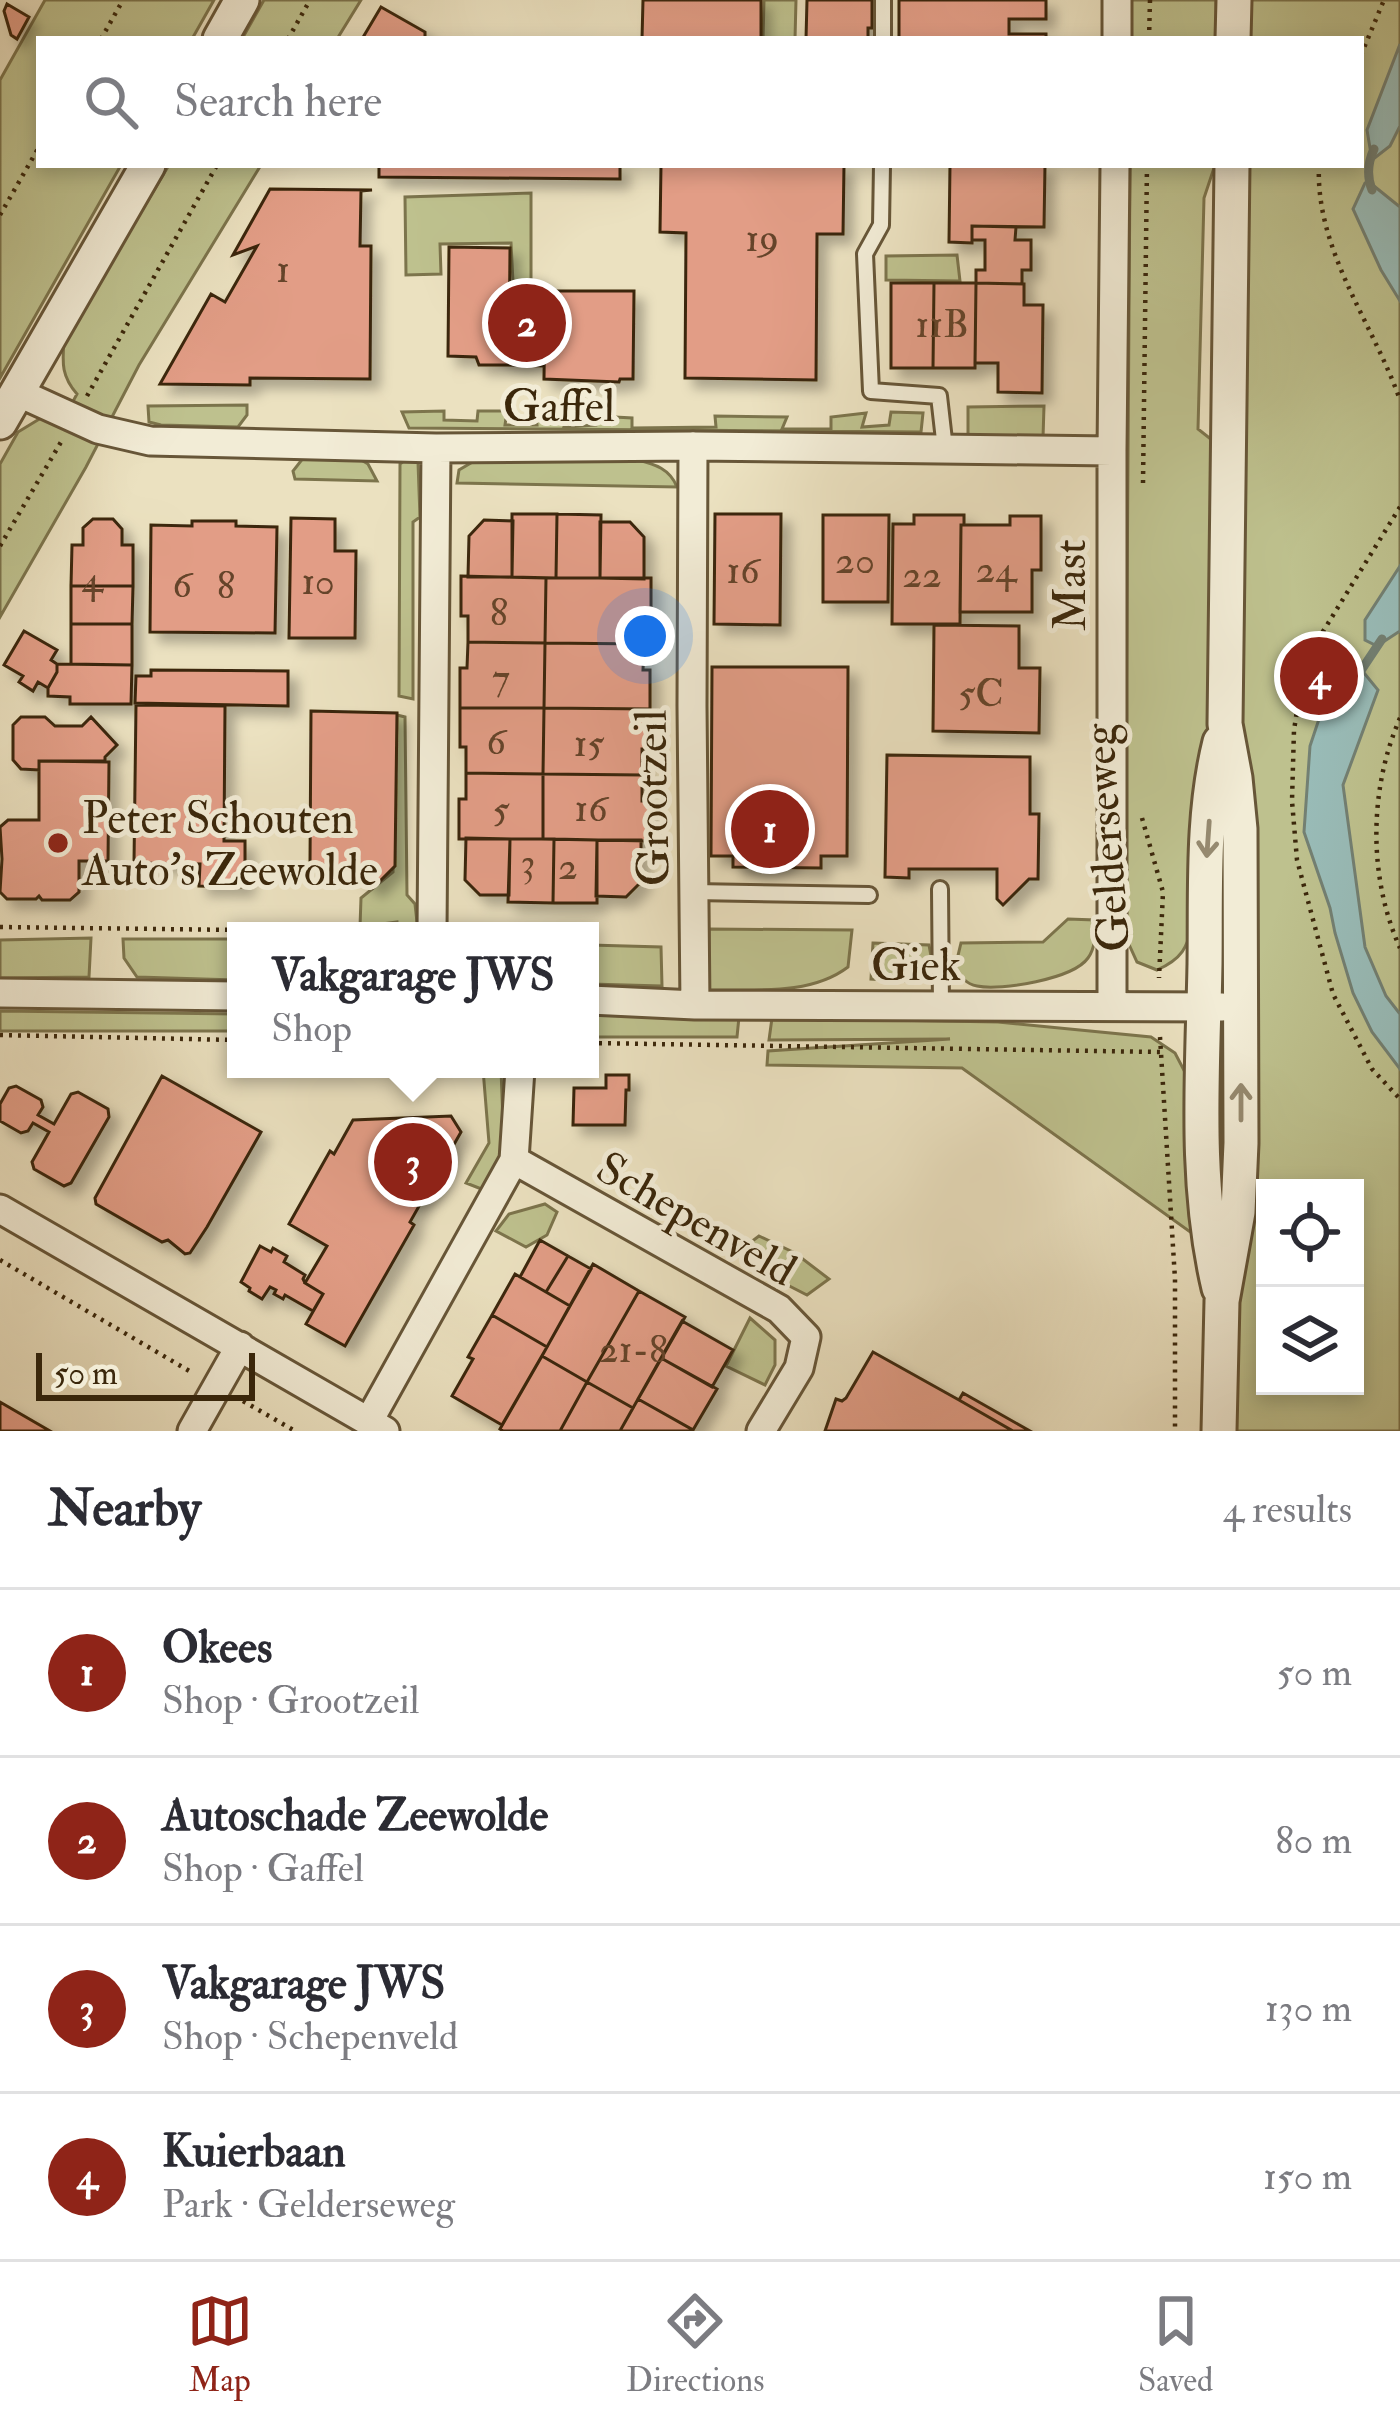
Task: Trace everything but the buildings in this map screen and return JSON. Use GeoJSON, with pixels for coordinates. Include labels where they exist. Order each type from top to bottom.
{"type":"FeatureCollection","features":[{"type":"Feature","properties":{"kind":"street"},"geometry":{"type":"LineString","coordinates":[[222,36],[242,0]]}},
{"type":"Feature","properties":{"kind":"street"},"geometry":{"type":"LineString","coordinates":[[1117,0],[1117,36]]}},
{"type":"Feature","properties":{"kind":"street"},"geometry":{"type":"LineString","coordinates":[[1233,36],[1234,0]]}},
{"type":"Feature","properties":{"kind":"street"},"geometry":{"type":"LineString","coordinates":[[0,422],[146,168]]}},
{"type":"Feature","properties":{"kind":"street","name":"Mast"},"geometry":{"type":"LineString","coordinates":[[1112,1006],[1115,168]]}},
{"type":"Feature","properties":{"kind":"street","name":"Gelderseweg"},"geometry":{"type":"LineString","coordinates":[[1220,1431],[1222,1301],[1238,1212],[1241,1009],[1240,829],[1225,724],[1232,168]]}},
{"type":"Feature","properties":{"kind":"street","name":"Gaffel"},"geometry":{"type":"LineString","coordinates":[[17,392],[98,429],[150,441],[436,448],[1112,451]]}},
{"type":"Feature","properties":{"kind":"street","name":"Grootzeil"},"geometry":{"type":"LineString","coordinates":[[693,446],[695,1005]]}},
{"type":"Feature","properties":{"kind":"street"},"geometry":{"type":"LineString","coordinates":[[431,922],[436,448]]}},
{"type":"Feature","properties":{"kind":"street","name":"Gelderseweg"},"geometry":{"type":"LineString","coordinates":[[1222,1301],[1208,1242],[1202,1147],[1207,846],[1214,767],[1225,724]]}},
{"type":"Feature","properties":{"kind":"street"},"geometry":{"type":"LineString","coordinates":[[0,993],[227,996]]}},
{"type":"Feature","properties":{"kind":"street","name":"Giek"},"geometry":{"type":"LineString","coordinates":[[599,1000],[1241,1009]]}},
{"type":"Feature","properties":{"kind":"street"},"geometry":{"type":"LineString","coordinates":[[0,1210],[377,1426],[514,1160],[519,1078]]}},
{"type":"Feature","properties":{"kind":"street","name":"Schepenveld"},"geometry":{"type":"LineString","coordinates":[[514,1160],[779,1310],[806,1337],[799,1368],[761,1431]]}},
{"type":"Feature","properties":{"kind":"street"},"geometry":{"type":"LineString","coordinates":[[192,1431],[240,1346]]}},
{"type":"Feature","properties":{"kind":"lane"},"geometry":{"type":"LineString","coordinates":[[883,0],[883,36]]}},
{"type":"Feature","properties":{"kind":"lane"},"geometry":{"type":"LineString","coordinates":[[882,168],[881,225],[865,254],[871,391],[939,395],[945,449]]}},
{"type":"Feature","properties":{"kind":"lane"},"geometry":{"type":"LineString","coordinates":[[940,889],[941,1006]]}},
{"type":"Feature","properties":{"kind":"lane"},"geometry":{"type":"LineString","coordinates":[[694,892],[869,895]]}},
{"type":"Feature","properties":{"kind":"path"},"geometry":{"type":"LineString","coordinates":[[103,36],[123,0]]}},
{"type":"Feature","properties":{"kind":"path"},"geometry":{"type":"LineString","coordinates":[[290,36],[310,0]]}},
{"type":"Feature","properties":{"kind":"path"},"geometry":{"type":"LineString","coordinates":[[1149,36],[1150,0]]}},
{"type":"Feature","properties":{"kind":"path"},"geometry":{"type":"LineString","coordinates":[[1364,48],[1384,0]]}},
{"type":"Feature","properties":{"kind":"path"},"geometry":{"type":"LineString","coordinates":[[0,215],[36,152]]}},
{"type":"Feature","properties":{"kind":"path"},"geometry":{"type":"LineString","coordinates":[[0,546],[215,168]]}},
{"type":"Feature","properties":{"kind":"path"},"geometry":{"type":"LineString","coordinates":[[1143,494],[1148,168]]}},
{"type":"Feature","properties":{"kind":"path"},"geometry":{"type":"LineString","coordinates":[[1318,168],[1317,191],[1325,224],[1400,400]]}},
{"type":"Feature","properties":{"kind":"path"},"geometry":{"type":"LineString","coordinates":[[1400,507],[1314,646],[1303,674],[1295,717],[1292,801],[1297,860],[1333,994],[1372,1069],[1400,1099]]}},
{"type":"Feature","properties":{"kind":"path"},"geometry":{"type":"LineString","coordinates":[[1400,718],[1388,747],[1378,811],[1377,861],[1386,918],[1400,948]]}},
{"type":"Feature","properties":{"kind":"path","name":"Gelderseweg"},"geometry":{"type":"LineString","coordinates":[[1138,804],[1162,892],[1158,1007],[1175,1280],[1175,1431]]}},
{"type":"Feature","properties":{"kind":"path"},"geometry":{"type":"LineString","coordinates":[[0,927],[227,930]]}},
{"type":"Feature","properties":{"kind":"path"},"geometry":{"type":"LineString","coordinates":[[0,1035],[227,1040]]}},
{"type":"Feature","properties":{"kind":"path","name":"Giek"},"geometry":{"type":"LineString","coordinates":[[599,1043],[1160,1052]]}},
{"type":"Feature","properties":{"kind":"path"},"geometry":{"type":"LineString","coordinates":[[0,1260],[296,1431]]}},
{"type":"Feature","properties":{"kind":"green space"},"geometry":{"type":"Polygon","coordinates":[[[45,0],[214,0],[194,36],[36,36],[36,168],[119,168],[0,378],[0,80],[45,0]]]}},
{"type":"Feature","properties":{"kind":"green space"},"geometry":{"type":"Polygon","coordinates":[[[264,0],[361,0],[339,36],[244,36],[264,0]]]}},
{"type":"Feature","properties":{"kind":"green space"},"geometry":{"type":"Polygon","coordinates":[[[764,0],[796,0],[795,36],[763,36],[764,0]]]}},
{"type":"Feature","properties":{"kind":"green space"},"geometry":{"type":"Polygon","coordinates":[[[1131,0],[1216,0],[1217,36],[1131,36],[1131,0]]]}},
{"type":"Feature","properties":{"kind":"green space"},"geometry":{"type":"Polygon","coordinates":[[[1251,0],[1400,0],[1400,1431],[1232,1431],[1248,168],[1364,168],[1364,36],[1250,36],[1251,0]]]}},
{"type":"Feature","properties":{"kind":"green space"},"geometry":{"type":"Polygon","coordinates":[[[167,168],[259,168],[139,365],[0,617],[0,464],[18,432],[41,418],[63,420],[77,394],[64,370],[64,341],[167,168]]]}},
{"type":"Feature","properties":{"kind":"green space"},"geometry":{"type":"Polygon","coordinates":[[[1130,168],[1214,168],[1204,198],[1198,429],[1212,440],[1212,746],[1194,922],[1182,952],[1172,962],[1157,970],[1137,962],[1127,940],[1130,168]]]}},
{"type":"Feature","properties":{"kind":"green space"},"geometry":{"type":"Polygon","coordinates":[[[531,193],[531,283],[513,282],[511,243],[440,244],[441,274],[406,275],[405,197],[531,193]]]}},
{"type":"Feature","properties":{"kind":"green space"},"geometry":{"type":"Polygon","coordinates":[[[957,255],[960,281],[886,280],[886,256],[957,255]]]}},
{"type":"Feature","properties":{"kind":"green space"},"geometry":{"type":"Polygon","coordinates":[[[247,405],[247,415],[238,427],[149,422],[148,406],[247,405]]]}},
{"type":"Feature","properties":{"kind":"green space"},"geometry":{"type":"Polygon","coordinates":[[[1044,406],[1043,438],[968,436],[968,407],[1044,406]]]}},
{"type":"Feature","properties":{"kind":"green space"},"geometry":{"type":"Polygon","coordinates":[[[444,411],[444,420],[477,421],[478,411],[507,411],[505,425],[537,425],[536,414],[565,414],[564,427],[596,425],[597,416],[632,418],[632,428],[716,427],[715,416],[787,417],[782,429],[831,429],[831,417],[866,413],[862,427],[889,425],[891,412],[923,413],[921,432],[409,428],[402,412],[444,411]]]}},
{"type":"Feature","properties":{"kind":"green space"},"geometry":{"type":"Polygon","coordinates":[[[353,455],[368,464],[377,481],[295,479],[293,471],[304,457],[353,455]]]}},
{"type":"Feature","properties":{"kind":"green space"},"geometry":{"type":"Polygon","coordinates":[[[410,456],[418,462],[420,517],[413,522],[413,699],[399,696],[400,464],[410,456]]]}},
{"type":"Feature","properties":{"kind":"green space"},"geometry":{"type":"Polygon","coordinates":[[[476,460],[637,460],[661,468],[677,487],[457,483],[459,470],[476,460]]]}},
{"type":"Feature","properties":{"kind":"green space"},"geometry":{"type":"Polygon","coordinates":[[[397,715],[405,717],[407,895],[415,904],[417,922],[360,922],[361,898],[393,872],[397,715]]]}},
{"type":"Feature","properties":{"kind":"green space"},"geometry":{"type":"Polygon","coordinates":[[[1068,919],[1095,920],[1095,930],[1088,958],[1068,972],[1036,982],[988,987],[970,983],[955,968],[961,943],[1043,942],[1068,919]]]}},
{"type":"Feature","properties":{"kind":"green space"},"geometry":{"type":"Polygon","coordinates":[[[709,929],[852,930],[848,967],[799,987],[708,990],[709,929]]]}},
{"type":"Feature","properties":{"kind":"green space"},"geometry":{"type":"Polygon","coordinates":[[[91,938],[89,977],[0,978],[0,940],[91,938]]]}},
{"type":"Feature","properties":{"kind":"green space"},"geometry":{"type":"Polygon","coordinates":[[[123,939],[227,939],[227,980],[137,977],[124,958],[123,939]]]}},
{"type":"Feature","properties":{"kind":"green space"},"geometry":{"type":"Polygon","coordinates":[[[873,943],[929,945],[931,956],[924,972],[904,981],[871,979],[873,943]]]}},
{"type":"Feature","properties":{"kind":"green space"},"geometry":{"type":"Polygon","coordinates":[[[599,945],[661,947],[662,986],[599,984],[599,945]]]}},
{"type":"Feature","properties":{"kind":"green space"},"geometry":{"type":"Polygon","coordinates":[[[0,1011],[227,1014],[227,1031],[0,1031],[0,1011]]]}},
{"type":"Feature","properties":{"kind":"green space"},"geometry":{"type":"Polygon","coordinates":[[[599,1015],[739,1017],[737,1037],[599,1037],[599,1015]]]}},
{"type":"Feature","properties":{"kind":"green space"},"geometry":{"type":"Polygon","coordinates":[[[772,1018],[998,1022],[1151,1037],[1175,1053],[1188,1078],[1200,1239],[962,1068],[767,1065],[768,1051],[950,1039],[769,1040],[772,1018]]]}},
{"type":"Feature","properties":{"kind":"green space"},"geometry":{"type":"Polygon","coordinates":[[[484,1078],[501,1078],[504,1149],[484,1190],[466,1183],[489,1143],[484,1078]]]}},
{"type":"Feature","properties":{"kind":"green space"},"geometry":{"type":"Polygon","coordinates":[[[545,1204],[557,1212],[547,1235],[526,1247],[496,1231],[509,1214],[545,1204]]]}},
{"type":"Feature","properties":{"kind":"green space"},"geometry":{"type":"Polygon","coordinates":[[[759,1236],[795,1253],[829,1279],[807,1295],[764,1273],[751,1242],[759,1236]]]}},
{"type":"Feature","properties":{"kind":"green space"},"geometry":{"type":"Polygon","coordinates":[[[750,1318],[775,1340],[775,1365],[765,1385],[726,1366],[750,1318]]]}},
{"type":"Feature","properties":{"kind":"water"},"geometry":{"type":"Polygon","coordinates":[[[1400,44],[1400,126],[1390,146],[1372,160],[1367,130],[1400,44]]]}},
{"type":"Feature","properties":{"kind":"water"},"geometry":{"type":"Polygon","coordinates":[[[1369,182],[1400,207],[1400,301],[1353,209],[1369,182]]]}},
{"type":"Feature","properties":{"kind":"water"},"geometry":{"type":"Polygon","coordinates":[[[1400,566],[1400,631],[1377,646],[1365,640],[1365,620],[1400,566]]]}},
{"type":"Feature","properties":{"kind":"water"},"geometry":{"type":"Polygon","coordinates":[[[1360,668],[1378,690],[1343,785],[1365,947],[1386,996],[1400,1014],[1400,1069],[1372,1032],[1353,993],[1304,832],[1310,746],[1333,677],[1360,668]]]}},
{"type":"Feature","properties":{"kind":"waterway"},"geometry":{"type":"LineString","coordinates":[[1372,190],[1369,170],[1374,149]]}},
{"type":"Feature","properties":{"kind":"waterway"},"geometry":{"type":"LineString","coordinates":[[1358,675],[1382,639]]}},
{"type":"Feature","properties":{"kind":"place","name":"Autoschade Zeewolde"},"geometry":{"type":"Point","coordinates":[527,323]}},
{"type":"Feature","properties":{"kind":"place","name":"Kuierbaan"},"geometry":{"type":"Point","coordinates":[1319,676]}},
{"type":"Feature","properties":{"kind":"place","name":"Okees"},"geometry":{"type":"Point","coordinates":[770,829]}},
{"type":"Feature","properties":{"kind":"place","name":"Peter Schouten Auto's Zeewolde"},"geometry":{"type":"Point","coordinates":[58,843]}},
{"type":"Feature","properties":{"kind":"place","name":"Vakgarage JWS"},"geometry":{"type":"Point","coordinates":[413,1162]}}]}
